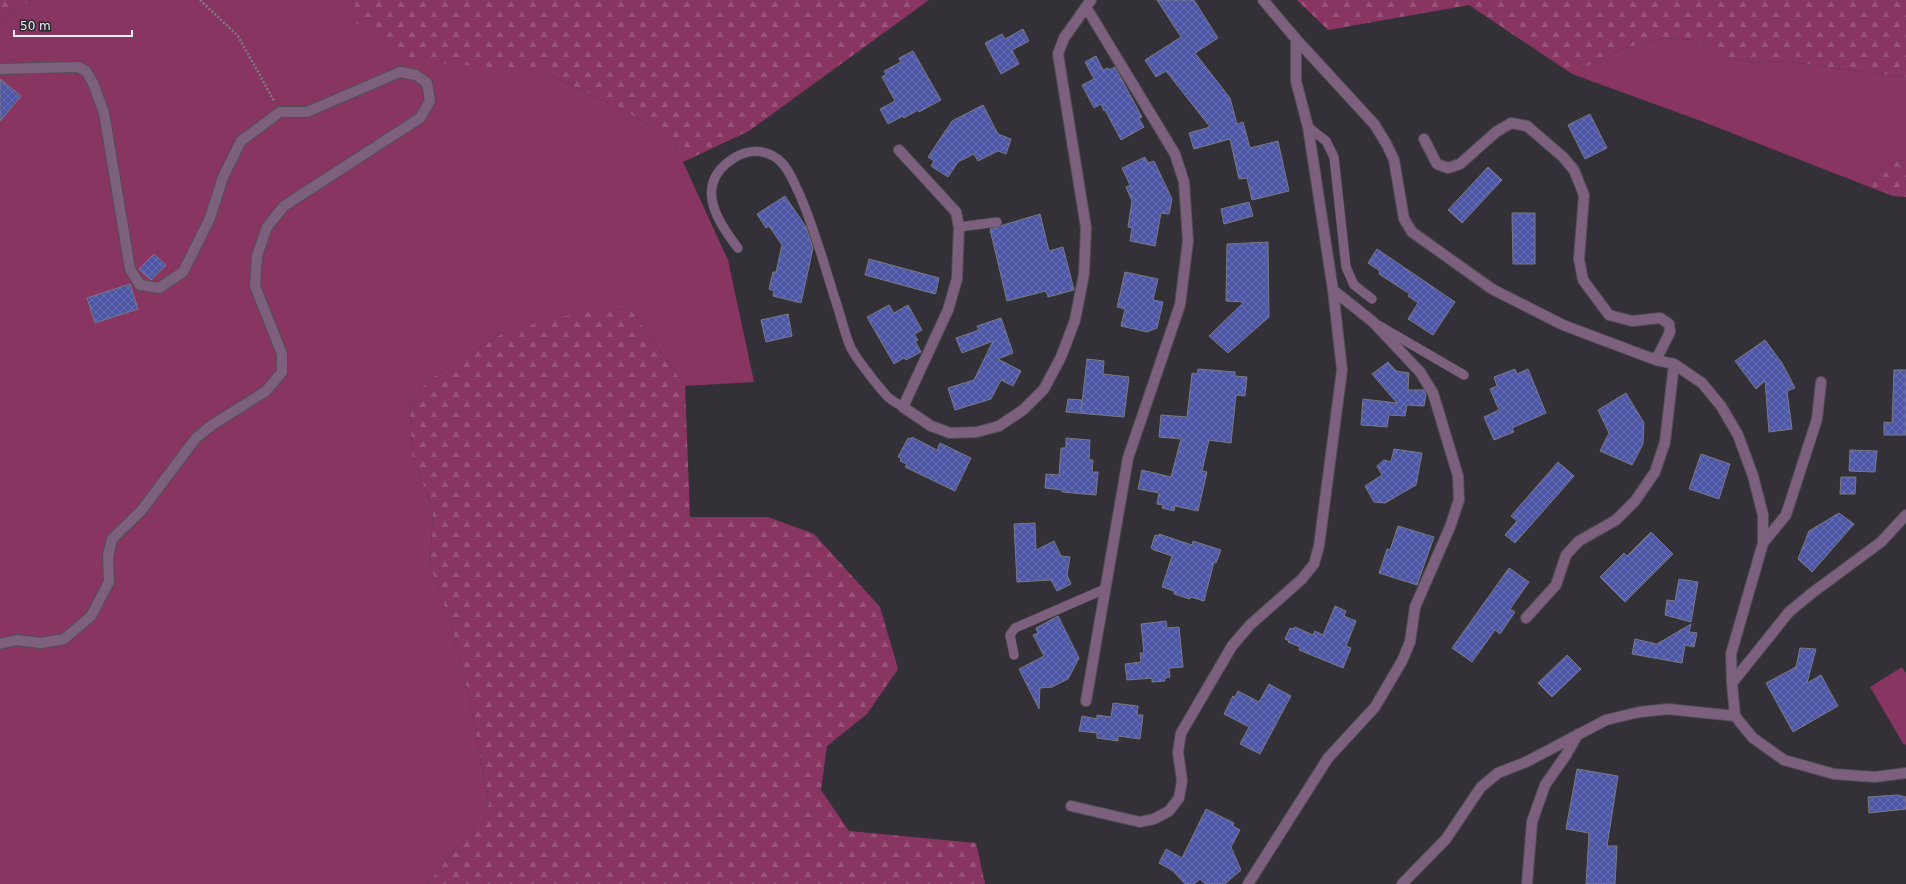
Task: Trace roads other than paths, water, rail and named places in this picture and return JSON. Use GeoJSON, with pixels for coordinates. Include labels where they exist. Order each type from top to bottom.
{"type":"FeatureCollection","features":[{"type":"Feature","properties":{"kind":"street"},"geometry":{"type":"LineString","coordinates":[[1262,0],[1296,40],[1375,125],[1394,160],[1404,219],[1412,232],[1492,289],[1563,325],[1656,360],[1674,364],[1702,383],[1720,406],[1738,435],[1753,476],[1763,515],[1763,543],[1732,654],[1732,683],[1735,716],[1753,738],[1784,760],[1834,774],[1875,777],[1906,773]]}},
{"type":"Feature","properties":{"kind":"street"},"geometry":{"type":"LineString","coordinates":[[899,150],[956,212],[959,227],[957,279],[948,310],[903,408],[931,426],[950,433],[976,432],[999,426],[1023,410],[1044,388],[1061,357],[1075,320],[1084,274],[1086,228],[1058,54],[1064,38],[1088,4],[1175,154],[1184,182],[1188,241],[1180,305],[1128,458],[1086,701]]}},
{"type":"Feature","properties":{"kind":"street"},"geometry":{"type":"LineString","coordinates":[[1072,806],[1140,822],[1154,819],[1169,811],[1179,798],[1182,781],[1178,752],[1181,733],[1232,646],[1250,625],[1302,579],[1314,564],[1319,546],[1342,370],[1333,290],[1308,127],[1296,80],[1296,40]]}},
{"type":"Feature","properties":{"kind":"street"},"geometry":{"type":"LineString","coordinates":[[0,70],[78,67],[86,71],[93,83],[104,113],[130,269],[140,285],[159,288],[183,272],[210,218],[223,178],[242,141],[280,112],[307,112],[400,72],[416,75],[427,83],[430,101],[420,118],[284,206],[267,227],[257,256],[255,286],[282,354],[282,372],[266,391],[212,425],[196,438],[141,511],[112,539],[108,556],[108,582],[91,616],[64,639],[40,643],[17,640],[0,644]]}},
{"type":"Feature","properties":{"kind":"street"},"geometry":{"type":"LineString","coordinates":[[1424,139],[1437,164],[1448,168],[1460,164],[1496,132],[1511,123],[1527,126],[1563,157],[1574,170],[1584,195],[1579,259],[1583,280],[1609,315],[1632,321],[1660,318],[1669,324],[1670,332],[1656,360]]}},
{"type":"Feature","properties":{"kind":"street"},"geometry":{"type":"LineString","coordinates":[[1248,884],[1328,758],[1375,707],[1402,661],[1410,642],[1415,607],[1450,528],[1458,500],[1458,476],[1433,394],[1420,372],[1373,322],[1333,290]]}},
{"type":"Feature","properties":{"kind":"street"},"geometry":{"type":"LineString","coordinates":[[1526,618],[1556,585],[1566,555],[1579,541],[1616,520],[1635,501],[1655,472],[1665,442],[1674,364]]}},
{"type":"Feature","properties":{"kind":"street"},"geometry":{"type":"LineString","coordinates":[[1763,543],[1786,515],[1817,419],[1821,382]]}},
{"type":"Feature","properties":{"kind":"street"},"geometry":{"type":"LineString","coordinates":[[1732,683],[1789,612],[1881,542],[1906,515]]}},
{"type":"Feature","properties":{"kind":"street"},"geometry":{"type":"LineString","coordinates":[[1402,884],[1446,839],[1481,787],[1498,773],[1526,762],[1606,720],[1639,712],[1668,709],[1735,716]]}},
{"type":"Feature","properties":{"kind":"street"},"geometry":{"type":"LineString","coordinates":[[1527,884],[1532,822],[1545,785],[1566,755],[1578,734]]}},
{"type":"Feature","properties":{"kind":"lane"},"geometry":{"type":"LineString","coordinates":[[1308,127],[1326,141],[1334,158],[1346,267],[1354,285],[1372,299]]}},
{"type":"Feature","properties":{"kind":"lane"},"geometry":{"type":"LineString","coordinates":[[738,248],[724,229],[712,205],[710,194],[714,179],[724,165],[736,158],[752,151],[767,152],[779,160],[790,174],[806,210],[850,347],[886,395],[903,408]]}},
{"type":"Feature","properties":{"kind":"lane"},"geometry":{"type":"LineString","coordinates":[[959,227],[997,222]]}},
{"type":"Feature","properties":{"kind":"lane"},"geometry":{"type":"LineString","coordinates":[[1373,322],[1464,375]]}},
{"type":"Feature","properties":{"kind":"lane"},"geometry":{"type":"LineString","coordinates":[[1014,655],[1010,635],[1015,628],[1105,589]]}}]}
